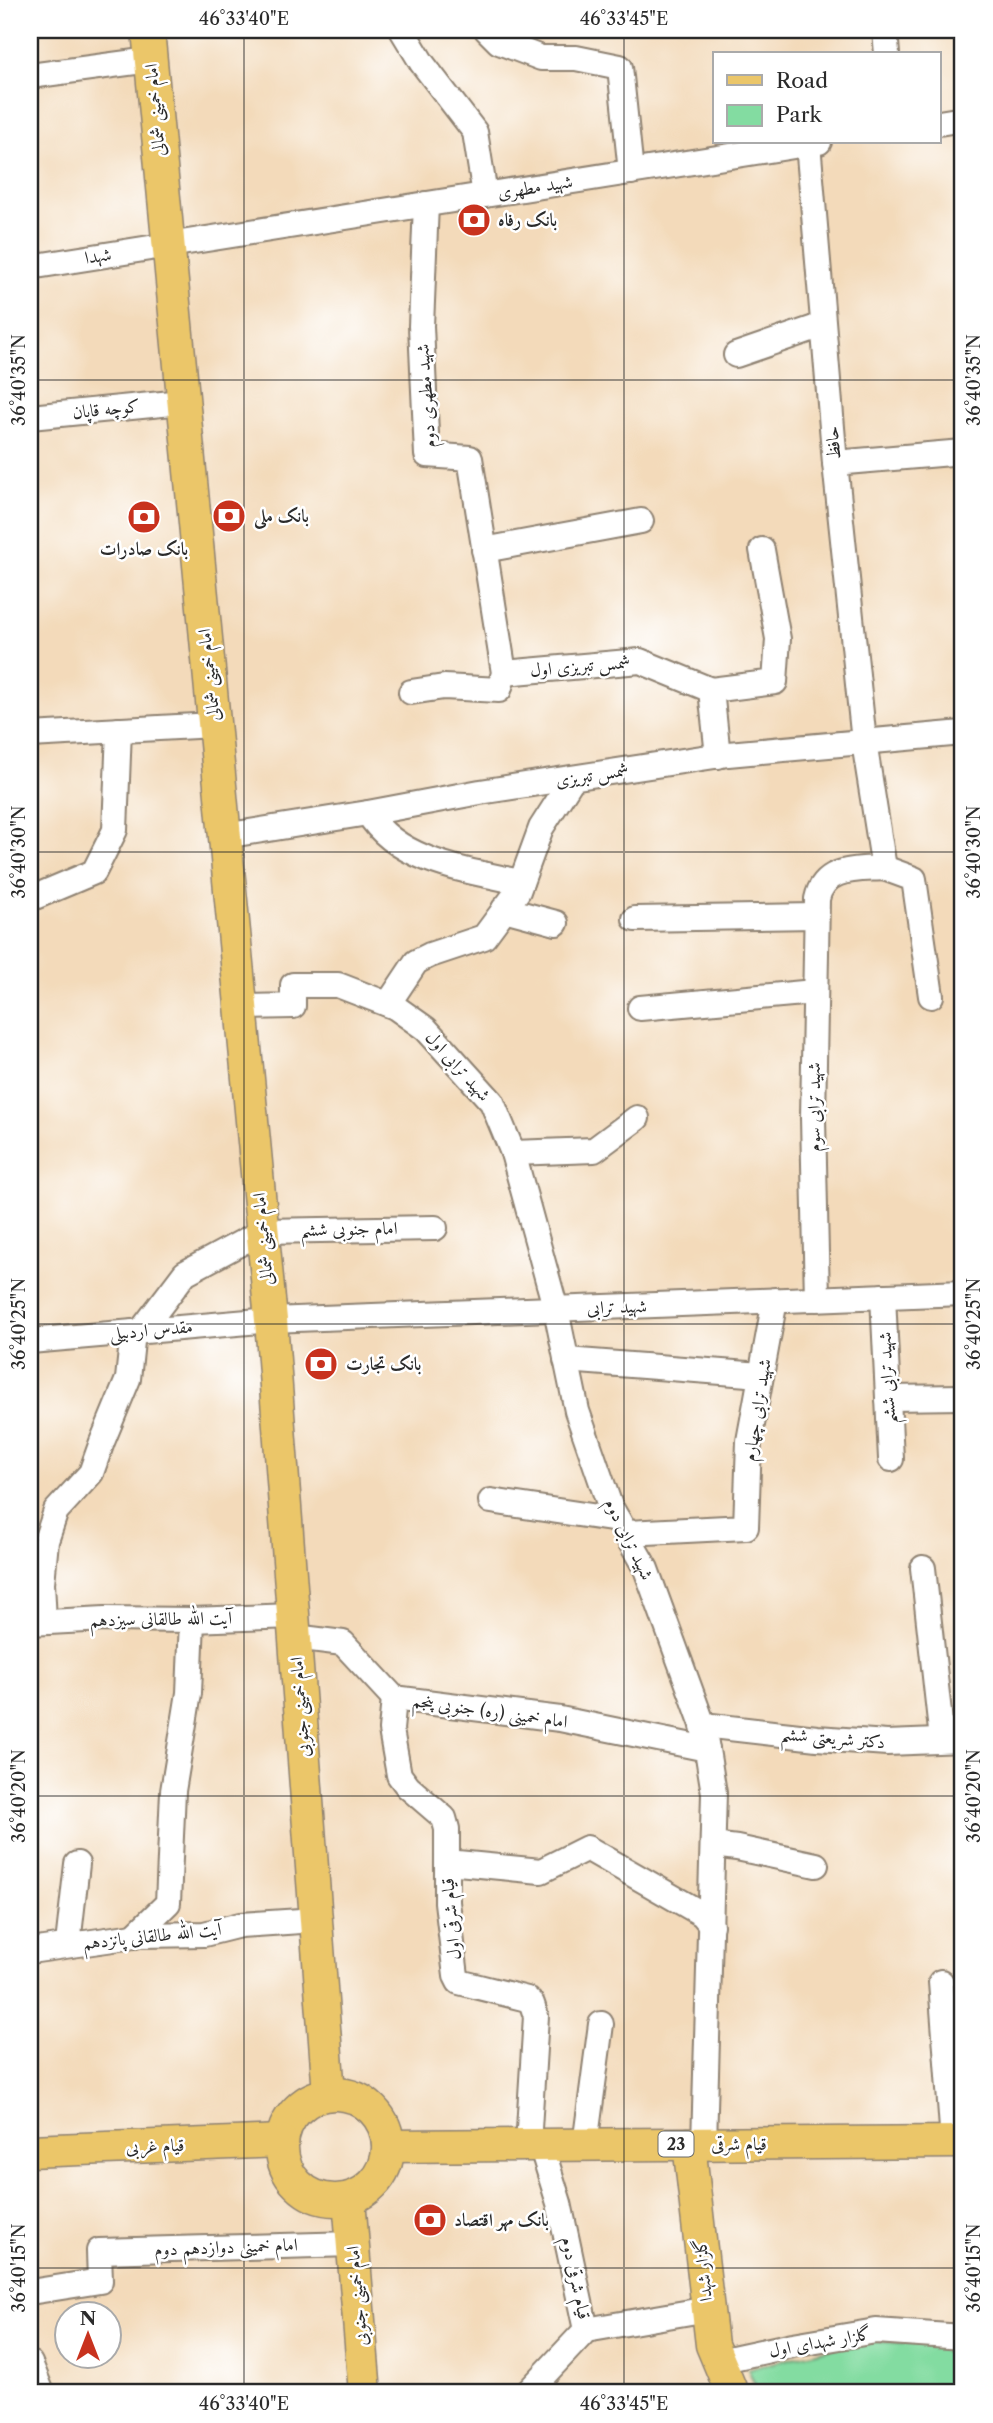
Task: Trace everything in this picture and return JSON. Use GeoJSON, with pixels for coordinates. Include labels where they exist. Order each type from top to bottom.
{"type":"FeatureCollection","features":[{"type":"Feature","properties":{"kind":"main road","name":"امام خمینی شمالی"},"geometry":{"type":"LineString","coordinates":[[149,45],[271,1320]]}},
{"type":"Feature","properties":{"kind":"main road","name":"امام خمینی جنوبی"},"geometry":{"type":"LineString","coordinates":[[271,1320],[329,2094]]}},
{"type":"Feature","properties":{"kind":"main road"},"geometry":{"type":"LineString","coordinates":[[329,2094],[347,2095],[363,2101],[377,2113],[386,2129],[388,2146],[386,2164],[378,2179],[365,2191],[349,2199],[332,2201],[315,2197],[300,2188],[289,2175],[282,2159],[281,2141],[286,2124],[296,2109],[311,2099],[329,2094]]}},
{"type":"Feature","properties":{"kind":"main road","name":"قیام غربی"},"geometry":{"type":"LineString","coordinates":[[30,2151],[281,2141]]}},
{"type":"Feature","properties":{"kind":"main road","name":"قیام شرقی"},"geometry":{"type":"LineString","coordinates":[[388,2146],[958,2142]]}},
{"type":"Feature","properties":{"kind":"main road","name":"گلزار شهدا"},"geometry":{"type":"LineString","coordinates":[[697,2144],[712,2345],[732,2393]]}},
{"type":"Feature","properties":{"kind":"main road","name":"امام خمینی جنوبی"},"geometry":{"type":"LineString","coordinates":[[349,2199],[365,2393]]}},
{"type":"Feature","properties":{"kind":"street"},"geometry":{"type":"LineString","coordinates":[[402,30],[422,63],[475,132],[485,195]]}},
{"type":"Feature","properties":{"kind":"street"},"geometry":{"type":"LineString","coordinates":[[487,30],[499,41],[541,58],[576,58],[620,67],[631,172]]}},
{"type":"Feature","properties":{"kind":"street"},"geometry":{"type":"LineString","coordinates":[[884,30],[887,52]]}},
{"type":"Feature","properties":{"kind":"street"},"geometry":{"type":"LineString","coordinates":[[30,76],[149,45]]}},
{"type":"Feature","properties":{"kind":"street"},"geometry":{"type":"LineString","coordinates":[[940,123],[963,119]]}},
{"type":"Feature","properties":{"kind":"street","name":"شهید مطهری"},"geometry":{"type":"LineString","coordinates":[[167,245],[808,144]]}},
{"type":"Feature","properties":{"kind":"street","name":"حافظ"},"geometry":{"type":"LineString","coordinates":[[814,144],[823,325],[835,463],[864,742],[884,868]]}},
{"type":"Feature","properties":{"kind":"street","name":"شهید مطهری دوم"},"geometry":{"type":"LineString","coordinates":[[426,204],[421,326],[427,455],[470,458],[504,673]]}},
{"type":"Feature","properties":{"kind":"street","name":"شهدا"},"geometry":{"type":"LineString","coordinates":[[30,267],[167,245]]}},
{"type":"Feature","properties":{"kind":"street"},"geometry":{"type":"LineString","coordinates":[[736,355],[823,325]]}},
{"type":"Feature","properties":{"kind":"street","name":"کوچه قاپان"},"geometry":{"type":"LineString","coordinates":[[30,416],[182,402]]}},
{"type":"Feature","properties":{"kind":"street"},"geometry":{"type":"LineString","coordinates":[[835,463],[963,452]]}},
{"type":"Feature","properties":{"kind":"street"},"geometry":{"type":"LineString","coordinates":[[484,550],[641,521]]}},
{"type":"Feature","properties":{"kind":"street"},"geometry":{"type":"LineString","coordinates":[[718,755],[711,690],[775,682],[778,639],[762,550]]}},
{"type":"Feature","properties":{"kind":"street","name":"شمس تبریزی اول"},"geometry":{"type":"LineString","coordinates":[[504,673],[640,661],[711,690]]}},
{"type":"Feature","properties":{"kind":"street"},"geometry":{"type":"LineString","coordinates":[[411,692],[443,687],[499,690],[504,673]]}},
{"type":"Feature","properties":{"kind":"street"},"geometry":{"type":"LineString","coordinates":[[30,735],[214,725]]}},
{"type":"Feature","properties":{"kind":"street"},"geometry":{"type":"LineString","coordinates":[[30,899],[94,872],[115,830],[119,730]]}},
{"type":"Feature","properties":{"kind":"street","name":"شمس تبریزی"},"geometry":{"type":"LineString","coordinates":[[224,836],[718,755],[963,733]]}},
{"type":"Feature","properties":{"kind":"street"},"geometry":{"type":"LineString","coordinates":[[388,1004],[416,962],[484,937],[518,891],[541,828],[573,778]]}},
{"type":"Feature","properties":{"kind":"street"},"geometry":{"type":"LineString","coordinates":[[368,813],[377,829],[407,851],[466,870],[521,882]]}},
{"type":"Feature","properties":{"kind":"street"},"geometry":{"type":"LineString","coordinates":[[884,868],[914,879],[930,996]]}},
{"type":"Feature","properties":{"kind":"street","name":"شهید ترابی سوم"},"geometry":{"type":"LineString","coordinates":[[817,1299],[813,1118],[816,916],[820,885],[832,875],[884,868]]}},
{"type":"Feature","properties":{"kind":"street"},"geometry":{"type":"LineString","coordinates":[[504,909],[555,923]]}},
{"type":"Feature","properties":{"kind":"street"},"geometry":{"type":"LineString","coordinates":[[635,919],[816,916]]}},
{"type":"Feature","properties":{"kind":"street","name":"شهید ترابی اول"},"geometry":{"type":"LineString","coordinates":[[241,1007],[293,1006],[293,985],[338,985],[395,1007],[426,1029],[492,1102],[513,1153],[556,1310]]}},
{"type":"Feature","properties":{"kind":"street"},"geometry":{"type":"LineString","coordinates":[[640,1008],[814,992]]}},
{"type":"Feature","properties":{"kind":"street"},"geometry":{"type":"LineString","coordinates":[[513,1153],[594,1150],[637,1118]]}},
{"type":"Feature","properties":{"kind":"street","name":"امام جنوبی ششم"},"geometry":{"type":"LineString","coordinates":[[262,1231],[435,1228]]}},
{"type":"Feature","properties":{"kind":"street"},"geometry":{"type":"LineString","coordinates":[[37,1623],[46,1541],[56,1511],[92,1473],[128,1379],[137,1332],[185,1273],[262,1231]]}},
{"type":"Feature","properties":{"kind":"street","name":"شهید ترابی"},"geometry":{"type":"LineString","coordinates":[[271,1320],[420,1312],[556,1310],[963,1293]]}},
{"type":"Feature","properties":{"kind":"street","name":"شهید ترابی ششم"},"geometry":{"type":"LineString","coordinates":[[883,1296],[891,1459]]}},
{"type":"Feature","properties":{"kind":"street","name":"شهید ترابی چهارم"},"geometry":{"type":"LineString","coordinates":[[623,1527],[746,1527],[749,1441],[775,1300]]}},
{"type":"Feature","properties":{"kind":"street","name":"شهید ترابی دوم"},"geometry":{"type":"LineString","coordinates":[[556,1310],[577,1411],[610,1506],[646,1570],[705,1737],[714,1793],[713,1845],[711,1925],[697,2144]]}},
{"type":"Feature","properties":{"kind":"street","name":"مقدس اردبیلی"},"geometry":{"type":"LineString","coordinates":[[30,1340],[271,1320]]}},
{"type":"Feature","properties":{"kind":"street"},"geometry":{"type":"LineString","coordinates":[[566,1360],[761,1375]]}},
{"type":"Feature","properties":{"kind":"street"},"geometry":{"type":"LineString","coordinates":[[888,1398],[963,1397]]}},
{"type":"Feature","properties":{"kind":"street"},"geometry":{"type":"LineString","coordinates":[[491,1500],[623,1527]]}},
{"type":"Feature","properties":{"kind":"street"},"geometry":{"type":"LineString","coordinates":[[923,1569],[953,1740]]}},
{"type":"Feature","properties":{"kind":"street","name":"آیت الله طالقانی سیزدهم"},"geometry":{"type":"LineString","coordinates":[[37,1623],[105,1619],[192,1620],[294,1627]]}},
{"type":"Feature","properties":{"kind":"street"},"geometry":{"type":"LineString","coordinates":[[134,1936],[168,1903],[173,1791],[189,1693],[192,1620]]}},
{"type":"Feature","properties":{"kind":"street","name":"امام خمینی (ره) جنوبی پنجم"},"geometry":{"type":"LineString","coordinates":[[294,1627],[343,1643],[394,1698],[705,1737]]}},
{"type":"Feature","properties":{"kind":"street","name":"قیام شرقی اول"},"geometry":{"type":"LineString","coordinates":[[394,1698],[391,1730],[400,1775],[408,1787],[444,1818],[447,1829],[447,1902],[456,1976],[459,1982],[527,1999],[536,2016],[534,2145]]}},
{"type":"Feature","properties":{"kind":"street","name":"دکتر شریعتی ششم"},"geometry":{"type":"LineString","coordinates":[[705,1737],[817,1738],[887,1743],[953,1740]]}},
{"type":"Feature","properties":{"kind":"street"},"geometry":{"type":"LineString","coordinates":[[713,1845],[816,1865]]}},
{"type":"Feature","properties":{"kind":"street"},"geometry":{"type":"LineString","coordinates":[[447,1863],[541,1871],[587,1848],[702,1914],[711,1925]]}},
{"type":"Feature","properties":{"kind":"street"},"geometry":{"type":"LineString","coordinates":[[68,1944],[77,1864]]}},
{"type":"Feature","properties":{"kind":"street","name":"آیت الله طالقانی پانزدهم"},"geometry":{"type":"LineString","coordinates":[[30,1951],[134,1936],[204,1934],[240,1925],[316,1920]]}},
{"type":"Feature","properties":{"kind":"street"},"geometry":{"type":"LineString","coordinates":[[941,1982],[958,2142]]}},
{"type":"Feature","properties":{"kind":"street"},"geometry":{"type":"LineString","coordinates":[[585,2145],[601,2024]]}},
{"type":"Feature","properties":{"kind":"street","name":"قیام شرقی دوم"},"geometry":{"type":"LineString","coordinates":[[534,2145],[559,2203],[586,2330]]}},
{"type":"Feature","properties":{"kind":"street","name":"امام خمینی دوازدهم دوم"},"geometry":{"type":"LineString","coordinates":[[30,2292],[100,2281],[99,2251],[353,2244]]}},
{"type":"Feature","properties":{"kind":"street"},"geometry":{"type":"LineString","coordinates":[[527,2393],[586,2330],[708,2309]]}},
{"type":"Feature","properties":{"kind":"street","name":"گلزار شهدای اول"},"geometry":{"type":"LineString","coordinates":[[719,2361],[876,2331],[963,2337]]}},
{"type":"Feature","properties":{"kind":"street"},"geometry":{"type":"LineString","coordinates":[[30,2363],[42,2393]]}},
{"type":"Feature","properties":{"kind":"green space"},"geometry":{"type":"Polygon","coordinates":[[[860,2341],[963,2345],[963,2393],[758,2393],[748,2369],[860,2341]]]}},
{"type":"Feature","properties":{"kind":"place","name":"بانک رفاه"},"geometry":{"type":"Point","coordinates":[474,220]}},
{"type":"Feature","properties":{"kind":"place","name":"بانک ملی"},"geometry":{"type":"Point","coordinates":[229,516]}},
{"type":"Feature","properties":{"kind":"place","name":"بانک صادرات"},"geometry":{"type":"Point","coordinates":[144,517]}},
{"type":"Feature","properties":{"kind":"place","name":"بانک تجارت"},"geometry":{"type":"Point","coordinates":[321,1364]}},
{"type":"Feature","properties":{"kind":"place","name":"بانک مهر اقتصاد"},"geometry":{"type":"Point","coordinates":[430,2220]}}]}
